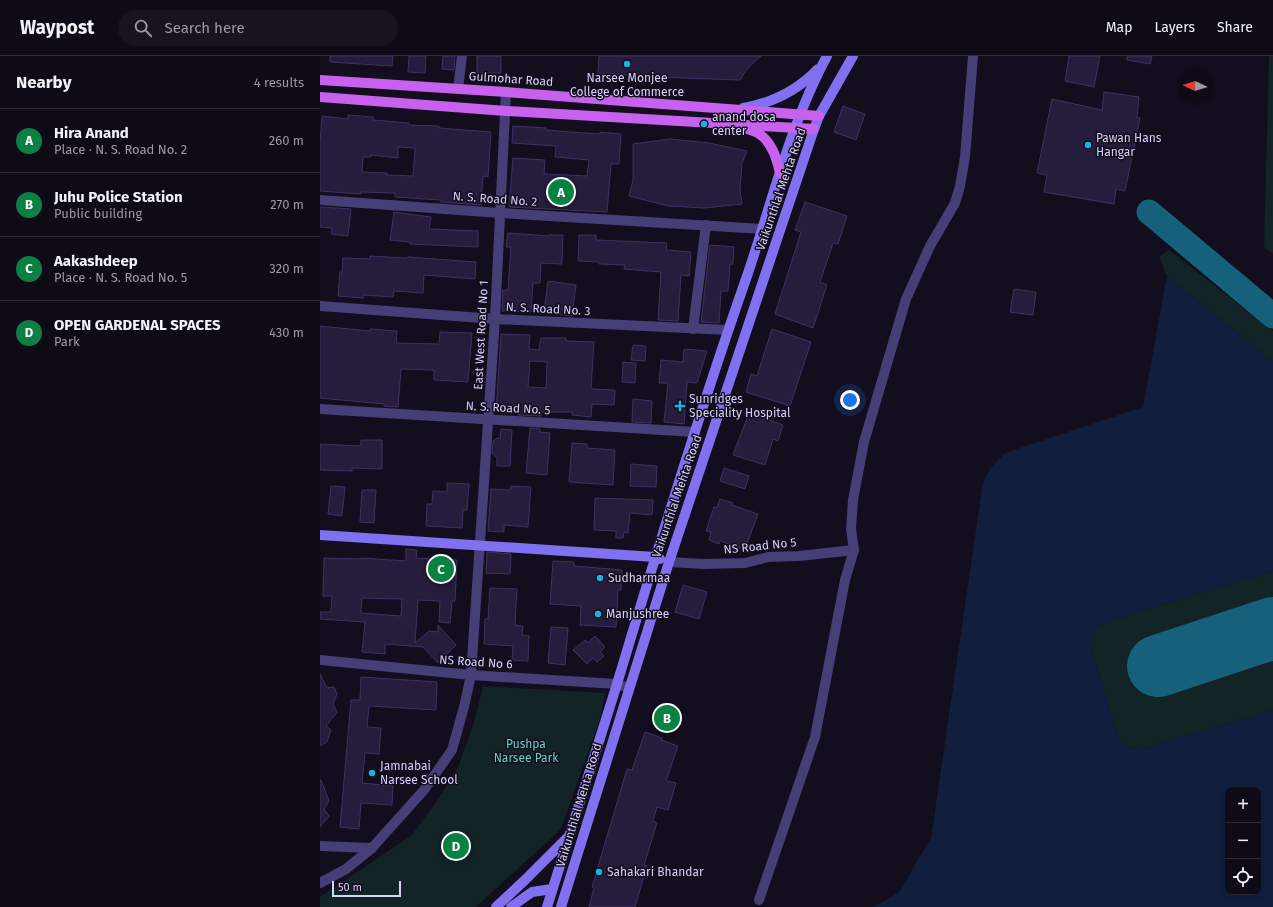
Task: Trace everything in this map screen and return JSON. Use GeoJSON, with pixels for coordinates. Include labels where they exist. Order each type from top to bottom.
{"type":"FeatureCollection","features":[{"type":"Feature","properties":{"kind":"main road","name":"Vaikunthlal Mehta Road"},"geometry":{"type":"LineString","coordinates":[[561,907],[669,562],[814,129],[853,56]]}},
{"type":"Feature","properties":{"kind":"main road","name":"Vaikunthlal Mehta Road"},"geometry":{"type":"LineString","coordinates":[[547,907],[655,557],[728,330],[763,229],[800,114],[825,60]]}},
{"type":"Feature","properties":{"kind":"main road"},"geometry":{"type":"LineString","coordinates":[[738,110],[756,106],[783,95],[809,78],[825,60]]}},
{"type":"Feature","properties":{"kind":"main road","name":"Gulmohar Road"},"geometry":{"type":"LineString","coordinates":[[320,80],[605,99],[820,116]]}},
{"type":"Feature","properties":{"kind":"main road"},"geometry":{"type":"LineString","coordinates":[[320,97],[506,111],[814,129]]}},
{"type":"Feature","properties":{"kind":"main road"},"geometry":{"type":"LineString","coordinates":[[604,116],[605,99]]}},
{"type":"Feature","properties":{"kind":"main road"},"geometry":{"type":"LineString","coordinates":[[736,124],[762,135],[771,145],[780,173]]}},
{"type":"Feature","properties":{"kind":"main road"},"geometry":{"type":"LineString","coordinates":[[320,535],[655,557],[669,562]]}},
{"type":"Feature","properties":{"kind":"main road"},"geometry":{"type":"LineString","coordinates":[[496,907],[570,834]]}},
{"type":"Feature","properties":{"kind":"main road"},"geometry":{"type":"LineString","coordinates":[[525,880],[532,892]]}},
{"type":"Feature","properties":{"kind":"main road"},"geometry":{"type":"LineString","coordinates":[[511,907],[532,892],[552,889]]}},
{"type":"Feature","properties":{"kind":"street"},"geometry":{"type":"LineString","coordinates":[[458,89],[462,56]]}},
{"type":"Feature","properties":{"kind":"street"},"geometry":{"type":"LineString","coordinates":[[759,900],[815,737],[840,608],[849,565],[854,550],[851,529],[853,500],[862,448],[906,299],[930,246],[954,203],[960,186],[965,157],[973,56]]}},
{"type":"Feature","properties":{"kind":"street","name":"East West Road No 1"},"geometry":{"type":"LineString","coordinates":[[320,883],[346,869],[372,848],[424,790],[452,750],[464,707],[471,675],[480,546],[495,319],[506,92]]}},
{"type":"Feature","properties":{"kind":"street","name":"N. S. Road No. 2"},"geometry":{"type":"LineString","coordinates":[[320,200],[500,213],[763,229]]}},
{"type":"Feature","properties":{"kind":"street"},"geometry":{"type":"LineString","coordinates":[[693,329],[706,225]]}},
{"type":"Feature","properties":{"kind":"street","name":"N. S. Road No. 3"},"geometry":{"type":"LineString","coordinates":[[320,306],[495,319],[728,330]]}},
{"type":"Feature","properties":{"kind":"street","name":"N. S. Road No. 5"},"geometry":{"type":"LineString","coordinates":[[320,409],[695,432]]}},
{"type":"Feature","properties":{"kind":"street","name":"NS Road No 5"},"geometry":{"type":"LineString","coordinates":[[669,562],[703,564],[745,563],[768,556],[800,556],[854,550]]}},
{"type":"Feature","properties":{"kind":"street","name":"NS Road No 6"},"geometry":{"type":"LineString","coordinates":[[320,660],[471,675],[617,684],[629,688]]}},
{"type":"Feature","properties":{"kind":"street"},"geometry":{"type":"LineString","coordinates":[[320,846],[372,848]]}},
{"type":"Feature","properties":{"kind":"green space"},"geometry":{"type":"Polygon","coordinates":[[[1269,56],[1273,56],[1273,254],[1264,247],[1269,56]]]}},
{"type":"Feature","properties":{"kind":"green space"},"geometry":{"type":"Polygon","coordinates":[[[1169,250],[1273,331],[1273,362],[1167,276],[1159,257],[1169,250]]]}},
{"type":"Feature","properties":{"kind":"green space"},"geometry":{"type":"Polygon","coordinates":[[[1273,571],[1273,615],[1149,658],[1158,686],[1273,647],[1273,710],[1149,747],[1132,749],[1119,741],[1091,648],[1091,634],[1103,623],[1273,571]]]}},
{"type":"Feature","properties":{"kind":"green space","name":"Pushpa Narsee Park"},"geometry":{"type":"Polygon","coordinates":[[[483,686],[605,693],[600,719],[561,829],[476,907],[320,907],[320,897],[412,835],[443,792],[459,765],[475,719],[483,686]]]}},
{"type":"Feature","properties":{"kind":"water"},"geometry":{"type":"Polygon","coordinates":[[[1167,276],[1273,362],[1273,571],[1103,623],[1091,634],[1091,648],[1119,741],[1132,749],[1149,747],[1273,710],[1273,907],[874,907],[899,892],[931,838],[983,482],[991,467],[1005,453],[1143,407],[1167,276]]]}},
{"type":"Feature","properties":{"kind":"building"},"geometry":{"type":"Polygon","coordinates":[[[330,56],[393,56],[392,66],[330,62],[330,56]]]}},
{"type":"Feature","properties":{"kind":"building"},"geometry":{"type":"Polygon","coordinates":[[[409,56],[426,56],[425,73],[408,72],[409,56]]]}},
{"type":"Feature","properties":{"kind":"building"},"geometry":{"type":"Polygon","coordinates":[[[443,56],[455,56],[454,70],[442,69],[443,56]]]}},
{"type":"Feature","properties":{"kind":"building"},"geometry":{"type":"Polygon","coordinates":[[[477,56],[501,56],[501,73],[477,73],[477,56]]]}},
{"type":"Feature","properties":{"kind":"building"},"geometry":{"type":"Polygon","coordinates":[[[599,56],[761,56],[747,69],[740,80],[653,77],[598,73],[599,56]]]}},
{"type":"Feature","properties":{"kind":"building"},"geometry":{"type":"Polygon","coordinates":[[[1069,56],[1100,56],[1094,87],[1065,81],[1069,56]]]}},
{"type":"Feature","properties":{"kind":"building"},"geometry":{"type":"Polygon","coordinates":[[[1127,56],[1152,56],[1150,64],[1127,60],[1127,56]]]}},
{"type":"Feature","properties":{"kind":"building","name":"Pawan Hans Hangar"},"geometry":{"type":"Polygon","coordinates":[[[1104,92],[1139,97],[1137,117],[1140,118],[1125,191],[1116,189],[1114,204],[1044,192],[1047,175],[1037,173],[1052,99],[1102,110],[1104,92]]]}},
{"type":"Feature","properties":{"kind":"building"},"geometry":{"type":"Polygon","coordinates":[[[843,106],[865,114],[856,140],[834,132],[843,106]]]}},
{"type":"Feature","properties":{"kind":"building"},"geometry":{"type":"Polygon","coordinates":[[[348,115],[373,117],[373,120],[409,123],[409,125],[439,126],[439,128],[491,132],[488,177],[483,176],[481,205],[441,202],[441,200],[395,197],[395,193],[361,192],[361,194],[320,191],[320,144],[322,116],[348,119],[348,115]],[[398,147],[398,158],[371,155],[371,157],[363,157],[362,172],[413,176],[415,148],[398,147]]]}},
{"type":"Feature","properties":{"kind":"building"},"geometry":{"type":"Polygon","coordinates":[[[513,126],[546,128],[546,130],[570,132],[621,134],[619,164],[611,164],[607,212],[509,207],[513,158],[545,160],[544,174],[587,176],[589,160],[555,157],[556,146],[512,143],[513,126]]]}},
{"type":"Feature","properties":{"kind":"building"},"geometry":{"type":"Polygon","coordinates":[[[670,139],[709,143],[747,151],[742,163],[740,190],[742,204],[704,208],[668,206],[629,196],[633,180],[633,144],[670,139]]]}},
{"type":"Feature","properties":{"kind":"building"},"geometry":{"type":"Polygon","coordinates":[[[805,202],[847,216],[838,244],[833,243],[820,282],[827,285],[813,328],[775,314],[801,232],[795,230],[805,202]]]}},
{"type":"Feature","properties":{"kind":"building"},"geometry":{"type":"Polygon","coordinates":[[[320,207],[351,209],[348,236],[331,234],[332,228],[320,227],[320,207]]]}},
{"type":"Feature","properties":{"kind":"building"},"geometry":{"type":"Polygon","coordinates":[[[394,212],[431,217],[429,229],[478,231],[478,247],[410,244],[410,242],[390,240],[394,212]]]}},
{"type":"Feature","properties":{"kind":"building"},"geometry":{"type":"Polygon","coordinates":[[[508,233],[549,236],[563,235],[562,264],[541,263],[540,283],[533,283],[531,312],[502,311],[503,290],[508,290],[511,247],[506,247],[508,233]]]}},
{"type":"Feature","properties":{"kind":"building"},"geometry":{"type":"Polygon","coordinates":[[[579,235],[596,235],[596,240],[667,243],[666,250],[691,252],[689,276],[681,275],[678,321],[658,320],[661,272],[624,269],[625,265],[599,264],[599,262],[578,261],[579,235]]]}},
{"type":"Feature","properties":{"kind":"building"},"geometry":{"type":"Polygon","coordinates":[[[710,245],[734,247],[733,264],[730,264],[728,291],[721,291],[719,323],[701,322],[710,245]]]}},
{"type":"Feature","properties":{"kind":"building"},"geometry":{"type":"Polygon","coordinates":[[[370,256],[476,262],[475,279],[424,275],[423,293],[394,291],[393,297],[363,295],[363,298],[338,296],[343,258],[370,259],[370,256]]]}},
{"type":"Feature","properties":{"kind":"building"},"geometry":{"type":"Polygon","coordinates":[[[548,281],[576,285],[572,316],[544,313],[548,281]]]}},
{"type":"Feature","properties":{"kind":"building"},"geometry":{"type":"Polygon","coordinates":[[[1014,289],[1036,292],[1033,315],[1010,312],[1014,289]]]}},
{"type":"Feature","properties":{"kind":"building"},"geometry":{"type":"Polygon","coordinates":[[[320,326],[370,331],[370,329],[397,331],[396,343],[439,344],[440,332],[472,333],[468,382],[434,380],[434,370],[401,369],[398,407],[384,406],[384,404],[320,398],[320,326]]]}},
{"type":"Feature","properties":{"kind":"building"},"geometry":{"type":"Polygon","coordinates":[[[772,329],[811,342],[790,406],[746,392],[751,374],[757,376],[772,329]]]}},
{"type":"Feature","properties":{"kind":"building"},"geometry":{"type":"Polygon","coordinates":[[[501,334],[530,335],[529,349],[539,350],[541,338],[566,338],[566,341],[594,342],[591,388],[615,390],[614,405],[592,404],[591,417],[572,415],[572,412],[541,412],[541,416],[496,412],[501,334]],[[530,361],[528,387],[546,388],[547,362],[530,361]]]}},
{"type":"Feature","properties":{"kind":"building"},"geometry":{"type":"Polygon","coordinates":[[[633,345],[646,346],[645,361],[631,360],[633,345]]]}},
{"type":"Feature","properties":{"kind":"building"},"geometry":{"type":"Polygon","coordinates":[[[684,349],[707,351],[697,383],[687,382],[684,424],[664,422],[668,383],[659,383],[661,360],[683,362],[684,349]]]}},
{"type":"Feature","properties":{"kind":"building"},"geometry":{"type":"Polygon","coordinates":[[[623,362],[636,363],[635,383],[622,382],[623,362]]]}},
{"type":"Feature","properties":{"kind":"building"},"geometry":{"type":"Polygon","coordinates":[[[633,399],[652,401],[651,423],[632,422],[633,399]]]}},
{"type":"Feature","properties":{"kind":"building"},"geometry":{"type":"Polygon","coordinates":[[[749,413],[783,425],[778,441],[773,439],[765,465],[733,455],[749,413]]]}},
{"type":"Feature","properties":{"kind":"building"},"geometry":{"type":"Polygon","coordinates":[[[530,428],[540,429],[540,432],[550,433],[547,475],[526,473],[530,428]]]}},
{"type":"Feature","properties":{"kind":"building"},"geometry":{"type":"Polygon","coordinates":[[[501,429],[512,430],[510,466],[497,466],[497,458],[492,453],[493,441],[497,438],[500,439],[501,429]]]}},
{"type":"Feature","properties":{"kind":"building"},"geometry":{"type":"Polygon","coordinates":[[[361,440],[382,440],[382,469],[352,468],[352,471],[320,470],[320,444],[361,446],[361,440]]]}},
{"type":"Feature","properties":{"kind":"building"},"geometry":{"type":"Polygon","coordinates":[[[572,443],[587,444],[587,448],[615,450],[613,485],[569,482],[572,443]]]}},
{"type":"Feature","properties":{"kind":"building"},"geometry":{"type":"Polygon","coordinates":[[[631,464],[657,466],[656,487],[630,486],[631,464]]]}},
{"type":"Feature","properties":{"kind":"building"},"geometry":{"type":"Polygon","coordinates":[[[724,468],[749,476],[745,489],[720,481],[724,468]]]}},
{"type":"Feature","properties":{"kind":"building"},"geometry":{"type":"Polygon","coordinates":[[[447,483],[469,484],[467,510],[463,510],[462,528],[426,526],[427,504],[432,504],[433,491],[447,492],[447,483]]]}},
{"type":"Feature","properties":{"kind":"building"},"geometry":{"type":"Polygon","coordinates":[[[331,486],[345,487],[342,516],[328,514],[331,486]]]}},
{"type":"Feature","properties":{"kind":"building"},"geometry":{"type":"Polygon","coordinates":[[[511,486],[531,487],[528,527],[504,525],[504,532],[488,531],[491,489],[510,490],[511,486]]]}},
{"type":"Feature","properties":{"kind":"building"},"geometry":{"type":"Polygon","coordinates":[[[362,490],[376,490],[374,523],[360,522],[362,490]]]}},
{"type":"Feature","properties":{"kind":"building"},"geometry":{"type":"Polygon","coordinates":[[[595,498],[653,500],[652,515],[630,513],[628,533],[624,532],[623,538],[616,538],[616,531],[594,530],[595,498]]]}},
{"type":"Feature","properties":{"kind":"building"},"geometry":{"type":"Polygon","coordinates":[[[720,499],[758,514],[745,549],[720,541],[719,544],[709,540],[711,532],[706,531],[714,507],[717,508],[720,499]]]}},
{"type":"Feature","properties":{"kind":"building"},"geometry":{"type":"Polygon","coordinates":[[[406,549],[417,550],[416,558],[457,560],[455,601],[452,601],[450,623],[439,622],[440,601],[418,600],[415,643],[429,631],[438,632],[438,625],[456,645],[438,663],[423,647],[385,644],[385,654],[362,652],[365,622],[320,619],[320,612],[331,612],[332,596],[323,596],[324,558],[361,558],[406,561],[406,549]],[[362,598],[361,613],[401,616],[402,599],[362,598]]]}},
{"type":"Feature","properties":{"kind":"building"},"geometry":{"type":"Polygon","coordinates":[[[487,552],[511,554],[510,574],[486,573],[487,552]]]}},
{"type":"Feature","properties":{"kind":"building"},"geometry":{"type":"Polygon","coordinates":[[[553,561],[574,562],[574,566],[622,570],[621,590],[618,590],[616,627],[580,625],[581,606],[550,604],[553,561]]]}},
{"type":"Feature","properties":{"kind":"building"},"geometry":{"type":"Polygon","coordinates":[[[683,585],[707,592],[699,619],[675,612],[683,585]]]}},
{"type":"Feature","properties":{"kind":"building"},"geometry":{"type":"Polygon","coordinates":[[[490,588],[517,589],[515,625],[523,626],[522,635],[529,636],[528,661],[512,660],[513,646],[484,644],[485,619],[488,619],[490,588]]]}},
{"type":"Feature","properties":{"kind":"building"},"geometry":{"type":"Polygon","coordinates":[[[551,627],[568,628],[565,665],[548,663],[551,627]]]}},
{"type":"Feature","properties":{"kind":"building"},"geometry":{"type":"Polygon","coordinates":[[[595,636],[605,647],[600,652],[604,656],[597,662],[593,658],[587,664],[573,650],[585,640],[588,643],[595,636]]]}},
{"type":"Feature","properties":{"kind":"building"},"geometry":{"type":"Polygon","coordinates":[[[320,674],[327,688],[334,687],[337,694],[333,704],[337,712],[326,726],[331,730],[327,742],[320,746],[320,674]]]}},
{"type":"Feature","properties":{"kind":"building","name":"Jamnabai Narsee School"},"geometry":{"type":"Polygon","coordinates":[[[361,677],[437,682],[436,710],[369,706],[367,727],[381,728],[379,754],[365,753],[362,783],[393,786],[392,805],[361,803],[359,829],[340,827],[351,700],[360,700],[361,677]]]}},
{"type":"Feature","properties":{"kind":"building"},"geometry":{"type":"Polygon","coordinates":[[[645,732],[678,746],[666,781],[676,783],[668,810],[657,807],[653,821],[657,823],[644,865],[647,866],[635,907],[589,907],[594,888],[592,887],[627,769],[632,770],[645,732]]]}},
{"type":"Feature","properties":{"kind":"building"},"geometry":{"type":"Polygon","coordinates":[[[320,780],[329,801],[324,809],[329,816],[320,827],[320,780]]]}},
{"type":"Feature","properties":{"kind":"taxiway"},"geometry":{"type":"LineString","coordinates":[[1149,212],[1273,316]]}},
{"type":"Feature","properties":{"kind":"runway"},"geometry":{"type":"LineString","coordinates":[[1158,666],[1273,628]]}},
{"type":"Feature","properties":{"kind":"place","name":"Narsee Monjee College of Commerce"},"geometry":{"type":"Point","coordinates":[627,64]}},
{"type":"Feature","properties":{"kind":"place","name":"anand dosa center"},"geometry":{"type":"Point","coordinates":[704,124]}},
{"type":"Feature","properties":{"kind":"place","name":"Pawan Hans Hangar"},"geometry":{"type":"Point","coordinates":[1088,145]}},
{"type":"Feature","properties":{"kind":"place","name":"Hira Anand"},"geometry":{"type":"Point","coordinates":[561,192]}},
{"type":"Feature","properties":{"kind":"place","name":"Sunridges Speciality Hospital"},"geometry":{"type":"Point","coordinates":[680,406]}},
{"type":"Feature","properties":{"kind":"place","name":"Aakashdeep"},"geometry":{"type":"Point","coordinates":[441,569]}},
{"type":"Feature","properties":{"kind":"place","name":"Sudharmaa"},"geometry":{"type":"Point","coordinates":[600,578]}},
{"type":"Feature","properties":{"kind":"place","name":"Manjushree"},"geometry":{"type":"Point","coordinates":[598,614]}},
{"type":"Feature","properties":{"kind":"place","name":"Juhu Police Station"},"geometry":{"type":"Point","coordinates":[667,718]}},
{"type":"Feature","properties":{"kind":"place","name":"Jamnabai Narsee School"},"geometry":{"type":"Point","coordinates":[372,773]}},
{"type":"Feature","properties":{"kind":"place","name":"OPEN GARDENAL SPACES"},"geometry":{"type":"Point","coordinates":[456,846]}},
{"type":"Feature","properties":{"kind":"place","name":"Sahakari Bhandar"},"geometry":{"type":"Point","coordinates":[599,872]}}]}
